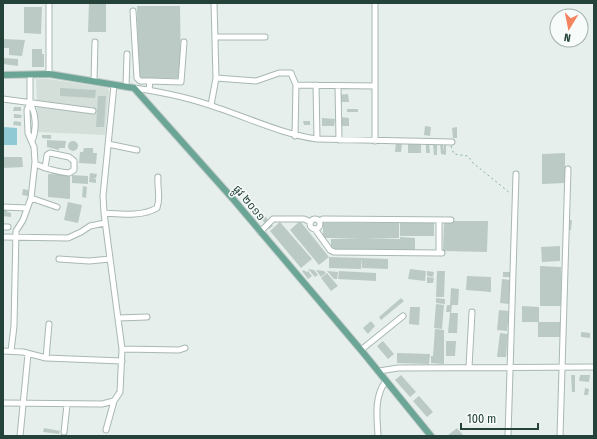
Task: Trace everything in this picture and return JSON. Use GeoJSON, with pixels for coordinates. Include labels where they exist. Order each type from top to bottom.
{"type":"FeatureCollection","features":[{"type":"Feature","properties":{"kind":"main road"},"geometry":{"type":"LineString","coordinates":[[3,75],[49,74],[134,88]]}},
{"type":"Feature","properties":{"kind":"main road","name":"ផ្លូវ ២០១១"},"geometry":{"type":"LineString","coordinates":[[134,88],[361,350],[385,382],[431,436]]}},
{"type":"Feature","properties":{"kind":"street"},"geometry":{"type":"LineString","coordinates":[[49,3],[49,74]]}},
{"type":"Feature","properties":{"kind":"street"},"geometry":{"type":"LineString","coordinates":[[211,105],[216,78],[214,3]]}},
{"type":"Feature","properties":{"kind":"street"},"geometry":{"type":"LineString","coordinates":[[375,3],[375,141]]}},
{"type":"Feature","properties":{"kind":"street"},"geometry":{"type":"LineString","coordinates":[[133,12],[137,78],[140,81],[182,82],[184,42]]}},
{"type":"Feature","properties":{"kind":"street"},"geometry":{"type":"LineString","coordinates":[[215,37],[265,36]]}},
{"type":"Feature","properties":{"kind":"street"},"geometry":{"type":"LineString","coordinates":[[94,42],[94,81]]}},
{"type":"Feature","properties":{"kind":"street"},"geometry":{"type":"LineString","coordinates":[[126,87],[127,54]]}},
{"type":"Feature","properties":{"kind":"street"},"geometry":{"type":"LineString","coordinates":[[216,78],[256,81],[273,75],[289,72],[292,74],[296,85],[295,136]]}},
{"type":"Feature","properties":{"kind":"street"},"geometry":{"type":"LineString","coordinates":[[11,351],[14,326],[17,228],[31,198],[35,164],[35,152],[32,141],[35,133],[34,110],[30,102],[30,75]]}},
{"type":"Feature","properties":{"kind":"street"},"geometry":{"type":"LineString","coordinates":[[149,90],[150,82]]}},
{"type":"Feature","properties":{"kind":"street"},"geometry":{"type":"LineString","coordinates":[[106,430],[114,401],[120,392],[122,361],[122,349],[104,213],[108,144],[114,84]]}},
{"type":"Feature","properties":{"kind":"street"},"geometry":{"type":"LineString","coordinates":[[296,85],[375,86]]}},
{"type":"Feature","properties":{"kind":"street"},"geometry":{"type":"LineString","coordinates":[[316,85],[317,139]]}},
{"type":"Feature","properties":{"kind":"street"},"geometry":{"type":"LineString","coordinates":[[338,86],[339,140]]}},
{"type":"Feature","properties":{"kind":"street"},"geometry":{"type":"LineString","coordinates":[[134,88],[149,90],[211,105],[295,136],[339,140],[451,142]]}},
{"type":"Feature","properties":{"kind":"street"},"geometry":{"type":"LineString","coordinates":[[3,99],[93,111]]}},
{"type":"Feature","properties":{"kind":"street"},"geometry":{"type":"LineString","coordinates":[[108,144],[137,150]]}},
{"type":"Feature","properties":{"kind":"street"},"geometry":{"type":"LineString","coordinates":[[35,164],[46,168],[58,172],[69,173],[74,170],[74,161],[69,157],[50,153],[47,155],[46,168]]}},
{"type":"Feature","properties":{"kind":"street"},"geometry":{"type":"LineString","coordinates":[[560,436],[564,374],[562,367],[568,169]]}},
{"type":"Feature","properties":{"kind":"street"},"geometry":{"type":"LineString","coordinates":[[508,436],[516,174]]}},
{"type":"Feature","properties":{"kind":"street"},"geometry":{"type":"LineString","coordinates":[[104,213],[133,214],[151,211],[157,208],[160,200],[157,186],[158,177]]}},
{"type":"Feature","properties":{"kind":"street"},"geometry":{"type":"LineString","coordinates":[[31,198],[57,207]]}},
{"type":"Feature","properties":{"kind":"street"},"geometry":{"type":"LineString","coordinates":[[3,207],[27,208]]}},
{"type":"Feature","properties":{"kind":"street"},"geometry":{"type":"LineString","coordinates":[[260,232],[273,219],[304,219],[311,222],[311,226],[315,229],[330,250],[334,252],[441,253],[439,220]]}},
{"type":"Feature","properties":{"kind":"street"},"geometry":{"type":"LineString","coordinates":[[311,222],[314,219],[451,220]]}},
{"type":"Feature","properties":{"kind":"street"},"geometry":{"type":"LineString","coordinates":[[315,229],[319,227],[319,220]]}},
{"type":"Feature","properties":{"kind":"street"},"geometry":{"type":"LineString","coordinates":[[3,237],[68,238],[90,226],[105,223]]}},
{"type":"Feature","properties":{"kind":"street"},"geometry":{"type":"LineString","coordinates":[[59,259],[89,261],[110,259]]}},
{"type":"Feature","properties":{"kind":"street"},"geometry":{"type":"LineString","coordinates":[[469,367],[472,312]]}},
{"type":"Feature","properties":{"kind":"street"},"geometry":{"type":"LineString","coordinates":[[361,350],[403,316]]}},
{"type":"Feature","properties":{"kind":"street"},"geometry":{"type":"LineString","coordinates":[[118,318],[147,317]]}},
{"type":"Feature","properties":{"kind":"street"},"geometry":{"type":"LineString","coordinates":[[46,358],[49,324]]}},
{"type":"Feature","properties":{"kind":"street"},"geometry":{"type":"LineString","coordinates":[[122,349],[179,350],[185,348]]}},
{"type":"Feature","properties":{"kind":"street"},"geometry":{"type":"LineString","coordinates":[[3,351],[11,351],[46,358],[122,361]]}},
{"type":"Feature","properties":{"kind":"street"},"geometry":{"type":"LineString","coordinates":[[20,436],[28,354]]}},
{"type":"Feature","properties":{"kind":"street"},"geometry":{"type":"LineString","coordinates":[[379,372],[398,368],[594,367]]}},
{"type":"Feature","properties":{"kind":"street"},"geometry":{"type":"LineString","coordinates":[[378,436],[376,405],[380,390],[385,382]]}},
{"type":"Feature","properties":{"kind":"street"},"geometry":{"type":"LineString","coordinates":[[3,403],[67,405],[102,404],[114,401]]}},
{"type":"Feature","properties":{"kind":"street"},"geometry":{"type":"LineString","coordinates":[[64,432],[67,405]]}},
{"type":"Feature","properties":{"kind":"path"},"geometry":{"type":"LineString","coordinates":[[451,142],[454,154],[468,156],[477,166],[504,186],[516,199]]}},
{"type":"Feature","properties":{"kind":"shaded area"},"geometry":{"type":"Polygon","coordinates":[[[36,79],[48,79],[108,88],[105,135],[38,132],[36,79]]]}},
{"type":"Feature","properties":{"kind":"water"},"geometry":{"type":"Polygon","coordinates":[[[3,127],[17,128],[17,145],[3,145],[3,127]]]}},
{"type":"Feature","properties":{"kind":"building"},"geometry":{"type":"Polygon","coordinates":[[[89,3],[106,3],[106,32],[88,32],[89,3]]]}},
{"type":"Feature","properties":{"kind":"building"},"geometry":{"type":"Polygon","coordinates":[[[137,6],[180,6],[181,78],[138,79],[137,6]]]}},
{"type":"Feature","properties":{"kind":"building"},"geometry":{"type":"Polygon","coordinates":[[[24,7],[42,7],[41,34],[24,33],[24,7]]]}},
{"type":"Feature","properties":{"kind":"building"},"geometry":{"type":"Polygon","coordinates":[[[3,39],[25,40],[22,56],[9,55],[9,48],[3,48],[3,39]]]}},
{"type":"Feature","properties":{"kind":"building"},"geometry":{"type":"Polygon","coordinates":[[[32,49],[42,49],[42,54],[44,54],[44,67],[32,67],[32,49]]]}},
{"type":"Feature","properties":{"kind":"building"},"geometry":{"type":"Polygon","coordinates":[[[3,58],[18,59],[18,66],[3,64],[3,58]]]}},
{"type":"Feature","properties":{"kind":"building"},"geometry":{"type":"Polygon","coordinates":[[[60,88],[96,90],[95,98],[60,96],[60,88]]]}},
{"type":"Feature","properties":{"kind":"building"},"geometry":{"type":"Polygon","coordinates":[[[348,94],[349,102],[339,102],[338,95],[348,94]]]}},
{"type":"Feature","properties":{"kind":"building"},"geometry":{"type":"Polygon","coordinates":[[[98,96],[106,96],[104,127],[96,127],[98,96]]]}},
{"type":"Feature","properties":{"kind":"building"},"geometry":{"type":"Polygon","coordinates":[[[14,107],[21,107],[21,111],[13,111],[14,107]]]}},
{"type":"Feature","properties":{"kind":"building"},"geometry":{"type":"Polygon","coordinates":[[[347,109],[358,109],[358,112],[347,112],[347,109]]]}},
{"type":"Feature","properties":{"kind":"building"},"geometry":{"type":"Polygon","coordinates":[[[14,114],[22,115],[21,118],[14,118],[14,114]]]}},
{"type":"Feature","properties":{"kind":"building"},"geometry":{"type":"Polygon","coordinates":[[[341,117],[349,118],[349,126],[340,126],[341,117]]]}},
{"type":"Feature","properties":{"kind":"building"},"geometry":{"type":"Polygon","coordinates":[[[322,118],[335,119],[334,126],[322,126],[322,118]]]}},
{"type":"Feature","properties":{"kind":"building"},"geometry":{"type":"Polygon","coordinates":[[[14,121],[21,122],[21,126],[13,125],[14,121]]]}},
{"type":"Feature","properties":{"kind":"building"},"geometry":{"type":"Polygon","coordinates":[[[303,121],[310,121],[310,125],[304,125],[303,121]]]}},
{"type":"Feature","properties":{"kind":"building"},"geometry":{"type":"Polygon","coordinates":[[[425,126],[431,127],[430,136],[424,135],[425,126]]]}},
{"type":"Feature","properties":{"kind":"building"},"geometry":{"type":"Polygon","coordinates":[[[457,127],[457,138],[453,138],[452,128],[457,127]]]}},
{"type":"Feature","properties":{"kind":"building"},"geometry":{"type":"Polygon","coordinates":[[[42,135],[51,135],[51,139],[42,138],[42,135]]]}},
{"type":"Feature","properties":{"kind":"building"},"geometry":{"type":"Polygon","coordinates":[[[47,140],[66,141],[65,148],[59,148],[59,150],[47,147],[47,140]]]}},
{"type":"Feature","properties":{"kind":"building"},"geometry":{"type":"Polygon","coordinates":[[[71,141],[75,141],[78,146],[75,151],[71,151],[68,148],[68,144],[71,141]]]}},
{"type":"Feature","properties":{"kind":"building"},"geometry":{"type":"Polygon","coordinates":[[[396,142],[402,143],[401,152],[395,152],[396,142]]]}},
{"type":"Feature","properties":{"kind":"building"},"geometry":{"type":"Polygon","coordinates":[[[408,143],[421,143],[421,153],[408,153],[408,143]]]}},
{"type":"Feature","properties":{"kind":"building"},"geometry":{"type":"Polygon","coordinates":[[[426,143],[429,143],[430,153],[426,153],[426,143]]]}},
{"type":"Feature","properties":{"kind":"building"},"geometry":{"type":"Polygon","coordinates":[[[433,144],[437,144],[437,155],[434,155],[433,144]]]}},
{"type":"Feature","properties":{"kind":"building"},"geometry":{"type":"Polygon","coordinates":[[[440,144],[443,144],[443,151],[444,145],[446,145],[446,155],[441,154],[440,144]]]}},
{"type":"Feature","properties":{"kind":"building"},"geometry":{"type":"Polygon","coordinates":[[[84,148],[93,148],[93,153],[97,153],[96,164],[79,163],[80,152],[83,152],[84,148]]]}},
{"type":"Feature","properties":{"kind":"building"},"geometry":{"type":"Polygon","coordinates":[[[565,153],[565,183],[542,184],[542,154],[565,153]]]}},
{"type":"Feature","properties":{"kind":"building"},"geometry":{"type":"Polygon","coordinates":[[[3,157],[22,157],[23,167],[3,168],[3,157]]]}},
{"type":"Feature","properties":{"kind":"building"},"geometry":{"type":"Polygon","coordinates":[[[90,173],[97,174],[96,178],[92,178],[96,179],[96,183],[89,182],[90,173]]]}},
{"type":"Feature","properties":{"kind":"building"},"geometry":{"type":"Polygon","coordinates":[[[48,174],[70,175],[70,199],[48,197],[48,174]]]}},
{"type":"Feature","properties":{"kind":"building"},"geometry":{"type":"Polygon","coordinates":[[[72,175],[88,176],[88,184],[72,183],[72,175]]]}},
{"type":"Feature","properties":{"kind":"building"},"geometry":{"type":"Polygon","coordinates":[[[83,186],[87,187],[86,198],[82,197],[83,186]]]}},
{"type":"Feature","properties":{"kind":"building"},"geometry":{"type":"Polygon","coordinates":[[[23,189],[28,190],[28,196],[22,195],[23,189]]]}},
{"type":"Feature","properties":{"kind":"building"},"geometry":{"type":"Polygon","coordinates":[[[68,202],[82,205],[78,223],[64,220],[68,202]]]}},
{"type":"Feature","properties":{"kind":"building"},"geometry":{"type":"Polygon","coordinates":[[[4,208],[8,208],[7,212],[11,213],[11,217],[3,216],[4,208]]]}},
{"type":"Feature","properties":{"kind":"building"},"geometry":{"type":"Polygon","coordinates":[[[265,216],[273,226],[269,229],[260,217],[265,216]]]}},
{"type":"Feature","properties":{"kind":"building"},"geometry":{"type":"Polygon","coordinates":[[[569,220],[572,220],[571,230],[568,230],[569,220]]]}},
{"type":"Feature","properties":{"kind":"building"},"geometry":{"type":"Polygon","coordinates":[[[300,221],[329,257],[319,265],[290,230],[300,221]]]}},
{"type":"Feature","properties":{"kind":"building"},"geometry":{"type":"Polygon","coordinates":[[[444,221],[488,221],[487,252],[443,251],[444,221]]]}},
{"type":"Feature","properties":{"kind":"building"},"geometry":{"type":"Polygon","coordinates":[[[280,222],[312,259],[301,268],[270,231],[280,222]]]}},
{"type":"Feature","properties":{"kind":"building"},"geometry":{"type":"Polygon","coordinates":[[[323,223],[399,223],[399,238],[364,239],[400,239],[400,237],[415,238],[415,251],[331,249],[331,239],[360,238],[323,238],[323,223]]]}},
{"type":"Feature","properties":{"kind":"building"},"geometry":{"type":"Polygon","coordinates":[[[400,223],[434,223],[434,236],[400,236],[400,223]]]}},
{"type":"Feature","properties":{"kind":"building"},"geometry":{"type":"Polygon","coordinates":[[[560,246],[560,261],[542,262],[541,247],[560,246]]]}},
{"type":"Feature","properties":{"kind":"building"},"geometry":{"type":"Polygon","coordinates":[[[329,257],[362,258],[361,269],[329,268],[329,257]]]}},
{"type":"Feature","properties":{"kind":"building"},"geometry":{"type":"Polygon","coordinates":[[[362,258],[388,259],[388,269],[362,268],[362,258]]]}},
{"type":"Feature","properties":{"kind":"building"},"geometry":{"type":"Polygon","coordinates":[[[540,266],[561,267],[561,306],[540,306],[540,266]]]}},
{"type":"Feature","properties":{"kind":"building"},"geometry":{"type":"Polygon","coordinates":[[[308,269],[314,270],[318,275],[315,277],[308,269]]]}},
{"type":"Feature","properties":{"kind":"building"},"geometry":{"type":"Polygon","coordinates":[[[410,269],[426,271],[425,281],[408,279],[410,269]]]}},
{"type":"Feature","properties":{"kind":"building"},"geometry":{"type":"Polygon","coordinates":[[[304,270],[306,272],[308,271],[312,276],[308,279],[302,271],[304,270]]]}},
{"type":"Feature","properties":{"kind":"building"},"geometry":{"type":"Polygon","coordinates":[[[316,270],[324,271],[326,273],[321,277],[316,270]]]}},
{"type":"Feature","properties":{"kind":"building"},"geometry":{"type":"Polygon","coordinates":[[[327,271],[338,272],[337,279],[334,279],[327,271]]]}},
{"type":"Feature","properties":{"kind":"building"},"geometry":{"type":"Polygon","coordinates":[[[339,271],[376,273],[376,281],[338,279],[339,271]]]}},
{"type":"Feature","properties":{"kind":"building"},"geometry":{"type":"Polygon","coordinates":[[[427,271],[434,272],[433,277],[427,276],[427,271]]]}},
{"type":"Feature","properties":{"kind":"building"},"geometry":{"type":"Polygon","coordinates":[[[437,271],[445,271],[444,297],[436,297],[437,271]]]}},
{"type":"Feature","properties":{"kind":"building"},"geometry":{"type":"Polygon","coordinates":[[[503,272],[511,272],[510,277],[503,277],[503,272]]]}},
{"type":"Feature","properties":{"kind":"building"},"geometry":{"type":"Polygon","coordinates":[[[327,273],[338,286],[331,291],[321,278],[327,273]]]}},
{"type":"Feature","properties":{"kind":"building"},"geometry":{"type":"Polygon","coordinates":[[[467,276],[491,277],[491,292],[466,290],[467,276]]]}},
{"type":"Feature","properties":{"kind":"building"},"geometry":{"type":"Polygon","coordinates":[[[427,277],[434,278],[433,283],[427,283],[427,277]]]}},
{"type":"Feature","properties":{"kind":"building"},"geometry":{"type":"Polygon","coordinates":[[[502,279],[510,280],[509,304],[500,303],[502,279]]]}},
{"type":"Feature","properties":{"kind":"building"},"geometry":{"type":"Polygon","coordinates":[[[451,288],[459,289],[458,305],[450,305],[451,288]]]}},
{"type":"Feature","properties":{"kind":"building"},"geometry":{"type":"Polygon","coordinates":[[[401,298],[404,301],[381,320],[379,317],[401,298]]]}},
{"type":"Feature","properties":{"kind":"building"},"geometry":{"type":"Polygon","coordinates":[[[436,298],[445,299],[445,304],[436,303],[436,298]]]}},
{"type":"Feature","properties":{"kind":"building"},"geometry":{"type":"Polygon","coordinates":[[[436,304],[444,305],[442,329],[434,328],[436,304]]]}},
{"type":"Feature","properties":{"kind":"building"},"geometry":{"type":"Polygon","coordinates":[[[447,305],[452,305],[451,313],[458,313],[457,333],[448,333],[450,312],[446,312],[447,305]]]}},
{"type":"Feature","properties":{"kind":"building"},"geometry":{"type":"Polygon","coordinates":[[[522,306],[539,307],[539,322],[522,322],[522,306]]]}},
{"type":"Feature","properties":{"kind":"building"},"geometry":{"type":"Polygon","coordinates":[[[410,307],[420,307],[419,325],[409,324],[410,307]]]}},
{"type":"Feature","properties":{"kind":"building"},"geometry":{"type":"Polygon","coordinates":[[[499,310],[509,311],[507,331],[497,330],[499,310]]]}},
{"type":"Feature","properties":{"kind":"building"},"geometry":{"type":"Polygon","coordinates":[[[371,321],[375,326],[368,334],[363,328],[371,321]]]}},
{"type":"Feature","properties":{"kind":"building"},"geometry":{"type":"Polygon","coordinates":[[[538,322],[561,322],[561,337],[538,337],[538,322]]]}},
{"type":"Feature","properties":{"kind":"building"},"geometry":{"type":"Polygon","coordinates":[[[435,329],[444,330],[444,364],[431,363],[435,329]]]}},
{"type":"Feature","properties":{"kind":"building"},"geometry":{"type":"Polygon","coordinates":[[[581,332],[590,333],[590,338],[581,337],[581,332]]]}},
{"type":"Feature","properties":{"kind":"building"},"geometry":{"type":"Polygon","coordinates":[[[500,333],[508,334],[506,357],[497,357],[500,333]]]}},
{"type":"Feature","properties":{"kind":"building"},"geometry":{"type":"Polygon","coordinates":[[[383,341],[394,354],[388,359],[377,346],[383,341]]]}},
{"type":"Feature","properties":{"kind":"building"},"geometry":{"type":"Polygon","coordinates":[[[446,341],[456,341],[455,356],[446,356],[446,341]]]}},
{"type":"Feature","properties":{"kind":"building"},"geometry":{"type":"Polygon","coordinates":[[[397,353],[430,354],[429,364],[397,363],[397,353]]]}},
{"type":"Feature","properties":{"kind":"building"},"geometry":{"type":"Polygon","coordinates":[[[401,375],[416,392],[410,397],[395,380],[401,375]]]}},
{"type":"Feature","properties":{"kind":"building"},"geometry":{"type":"Polygon","coordinates":[[[571,375],[575,375],[575,392],[572,392],[571,375]]]}},
{"type":"Feature","properties":{"kind":"building"},"geometry":{"type":"Polygon","coordinates":[[[580,375],[590,375],[589,382],[579,381],[580,375]]]}},
{"type":"Feature","properties":{"kind":"building"},"geometry":{"type":"Polygon","coordinates":[[[585,388],[589,389],[588,395],[584,395],[585,388]]]}},
{"type":"Feature","properties":{"kind":"building"},"geometry":{"type":"Polygon","coordinates":[[[419,396],[433,412],[427,417],[413,401],[419,396]]]}},
{"type":"Feature","properties":{"kind":"building"},"geometry":{"type":"Polygon","coordinates":[[[44,428],[60,431],[59,434],[43,432],[44,428]]]}},
{"type":"Feature","properties":{"kind":"building"},"geometry":{"type":"Polygon","coordinates":[[[457,428],[464,436],[447,436],[457,428]]]}}]}
